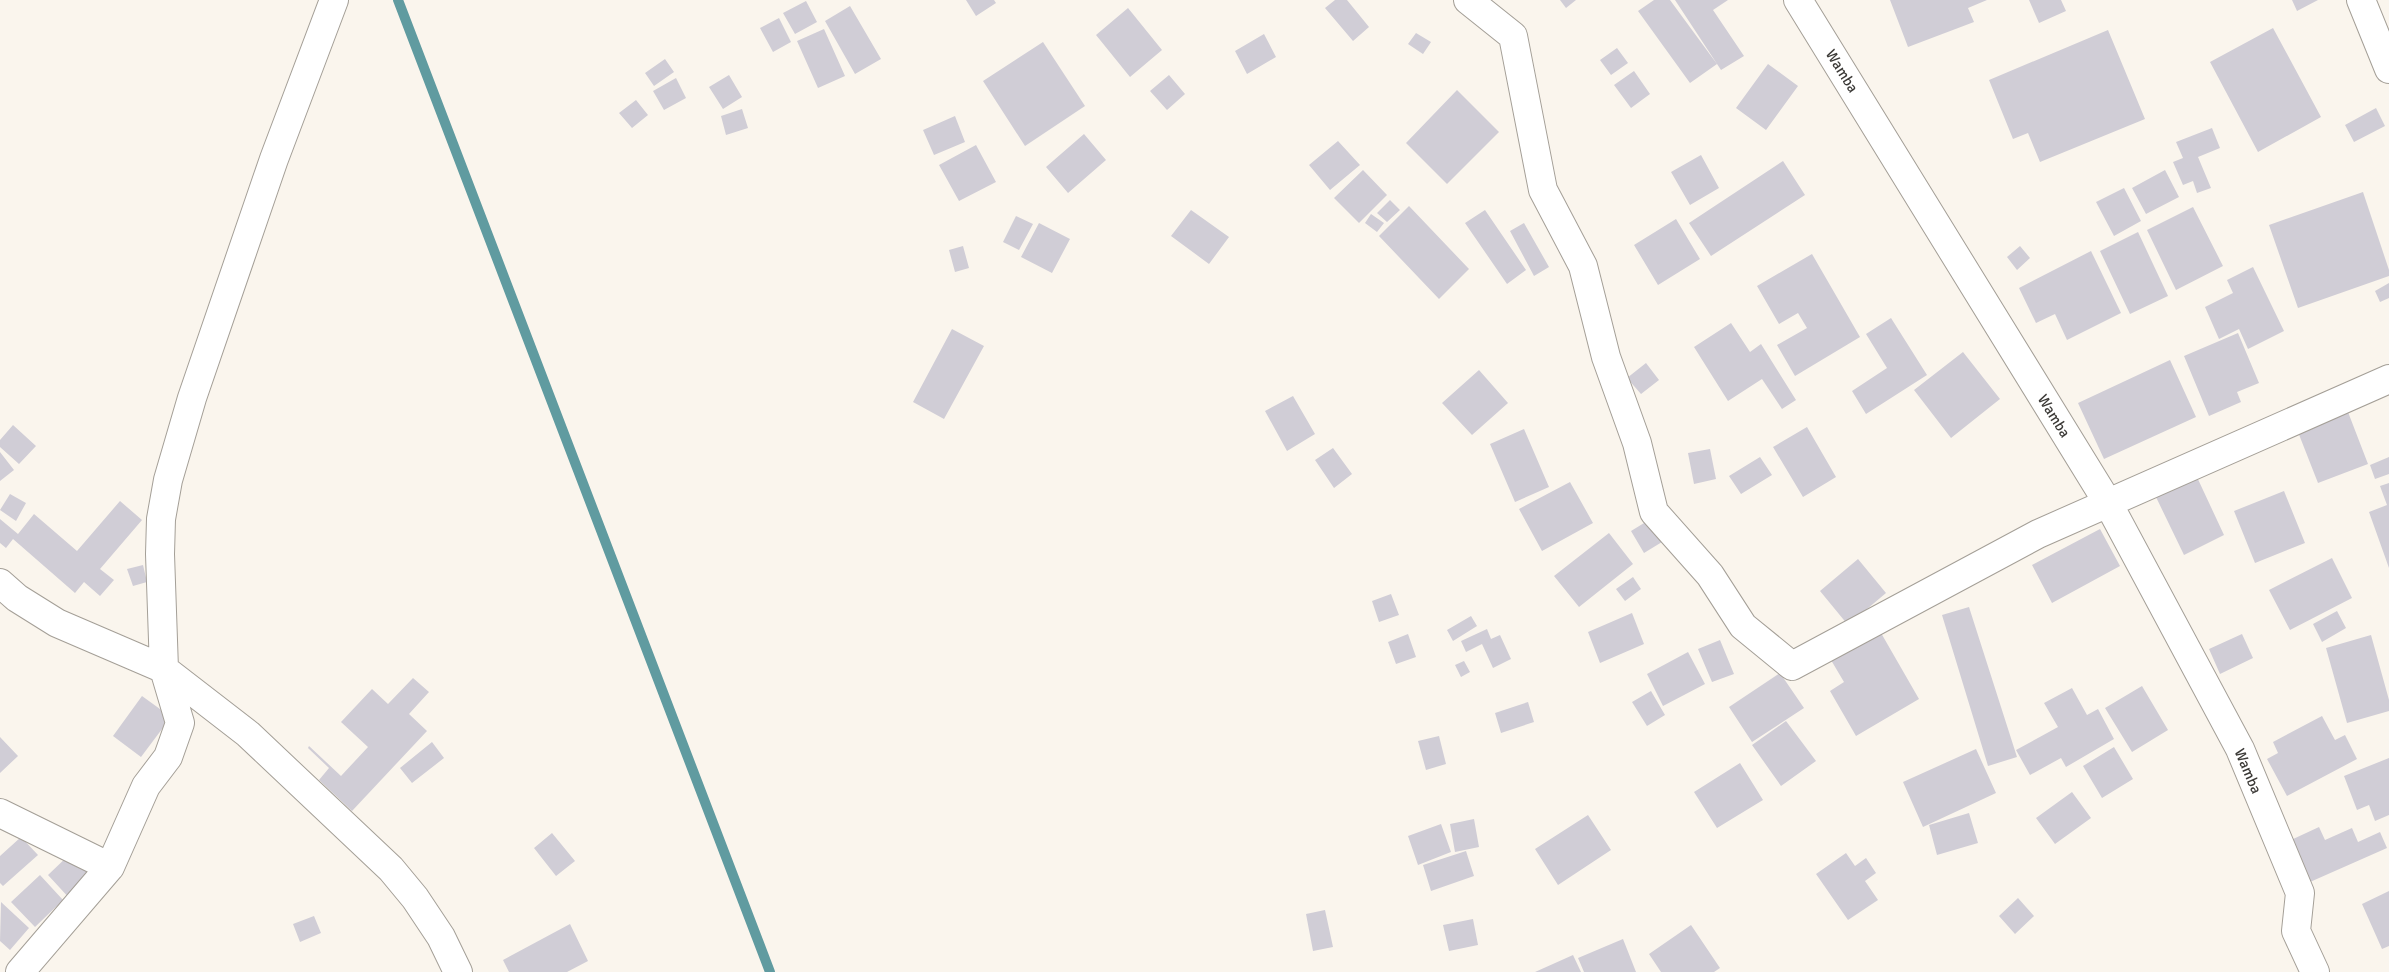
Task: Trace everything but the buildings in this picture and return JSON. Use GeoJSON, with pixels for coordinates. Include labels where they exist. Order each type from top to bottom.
{"type":"FeatureCollection","features":[{"type":"Feature","properties":{"kind":"street"},"geometry":{"type":"LineString","coordinates":[[20,972],[110,868],[146,786],[168,757],[180,723],[164,669],[160,554],[161,519],[168,480],[192,398],[274,159],[334,0]]}},
{"type":"Feature","properties":{"kind":"street"},"geometry":{"type":"LineString","coordinates":[[1468,0],[1513,36],[1543,190],[1583,266],[1606,356],[1637,443],[1654,512],[1710,576],[1743,626],[1792,666],[2038,534],[2389,379]]}},
{"type":"Feature","properties":{"kind":"street","name":"Wamba"},"geometry":{"type":"LineString","coordinates":[[1798,0],[2108,503],[2240,749],[2300,893],[2296,931],[2315,972]]}},
{"type":"Feature","properties":{"kind":"street"},"geometry":{"type":"LineString","coordinates":[[2361,0],[2389,69]]}},
{"type":"Feature","properties":{"kind":"street"},"geometry":{"type":"LineString","coordinates":[[0,583],[17,598],[57,623],[164,669],[248,734],[391,869],[414,898],[441,938],[458,972]]}},
{"type":"Feature","properties":{"kind":"street"},"geometry":{"type":"LineString","coordinates":[[0,813],[110,868]]}},
{"type":"Feature","properties":{"kind":"waterway"},"geometry":{"type":"LineString","coordinates":[[398,0],[770,972]]}}]}
